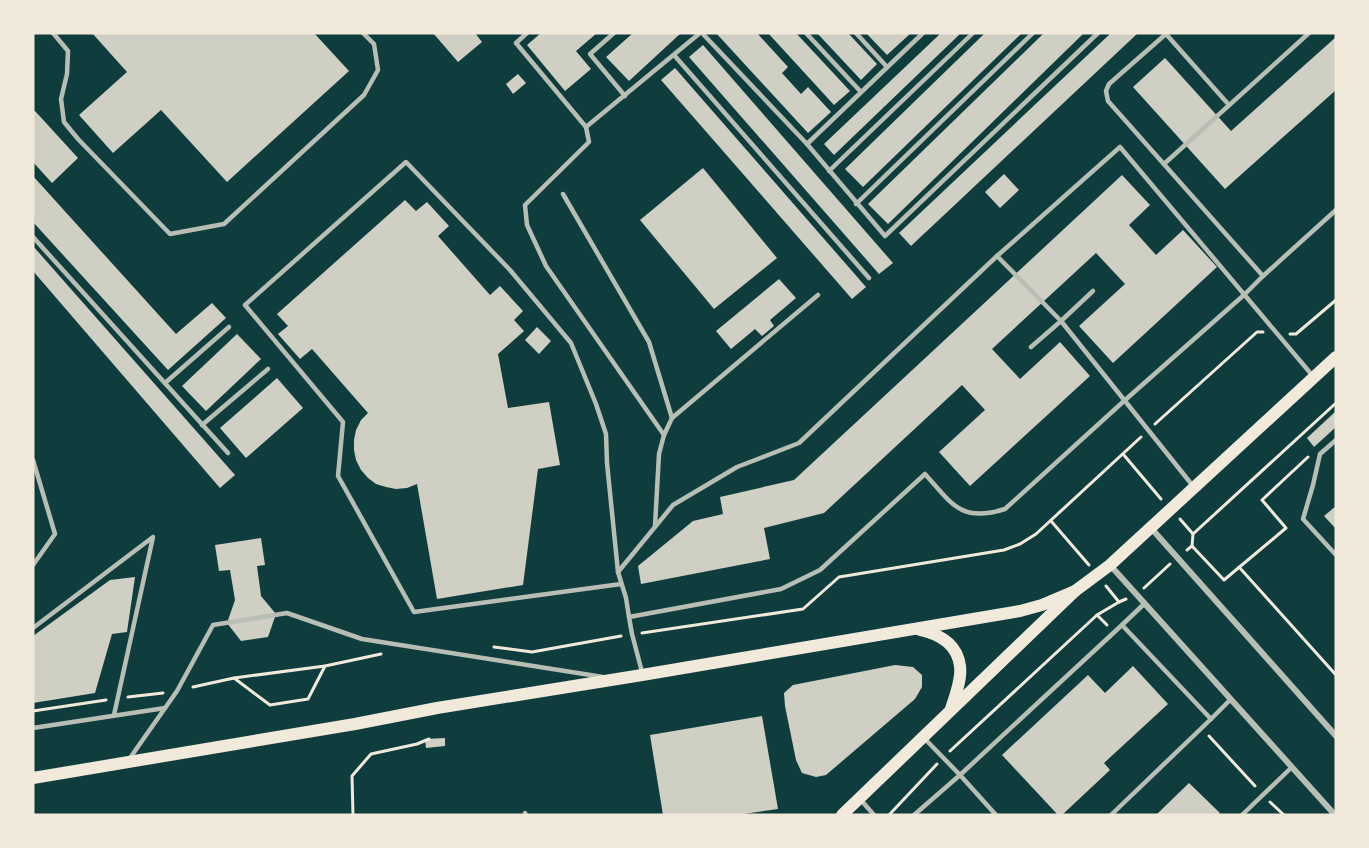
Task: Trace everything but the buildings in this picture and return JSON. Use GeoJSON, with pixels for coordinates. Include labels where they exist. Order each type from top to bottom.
{"type":"FeatureCollection","features":[{"type":"Feature","properties":{"kind":"main road"},"geometry":{"type":"LineString","coordinates":[[842,815],[1075,591],[1110,565],[1336,357]]}},
{"type":"Feature","properties":{"kind":"main road"},"geometry":{"type":"LineString","coordinates":[[33,778],[1020,611],[1042,605],[1075,591]]}},
{"type":"Feature","properties":{"kind":"main road"},"geometry":{"type":"LineString","coordinates":[[913,628],[935,634],[948,642],[955,651],[961,666],[951,710]]}},
{"type":"Feature","properties":{"kind":"street"},"geometry":{"type":"LineString","coordinates":[[1151,528],[1336,736]]}},
{"type":"Feature","properties":{"kind":"street"},"geometry":{"type":"LineString","coordinates":[[1110,565],[1335,815]]}},
{"type":"Feature","properties":{"kind":"lane"},"geometry":{"type":"LineString","coordinates":[[54,33],[68,51],[67,74],[61,99],[64,122],[170,234],[224,224],[364,95],[378,70],[374,44],[363,33]]}},
{"type":"Feature","properties":{"kind":"lane"},"geometry":{"type":"LineString","coordinates":[[527,33],[516,43],[586,127],[589,142],[525,205],[527,225],[546,266],[664,435]]}},
{"type":"Feature","properties":{"kind":"lane"},"geometry":{"type":"LineString","coordinates":[[614,33],[590,54],[625,96]]}},
{"type":"Feature","properties":{"kind":"lane"},"geometry":{"type":"LineString","coordinates":[[586,127],[701,33],[807,144],[885,236],[1098,33]]}},
{"type":"Feature","properties":{"kind":"lane"},"geometry":{"type":"LineString","coordinates":[[806,33],[861,92]]}},
{"type":"Feature","properties":{"kind":"lane"},"geometry":{"type":"LineString","coordinates":[[856,33],[887,67]]}},
{"type":"Feature","properties":{"kind":"lane"},"geometry":{"type":"LineString","coordinates":[[807,144],[923,33]]}},
{"type":"Feature","properties":{"kind":"lane"},"geometry":{"type":"LineString","coordinates":[[829,171],[973,33]]}},
{"type":"Feature","properties":{"kind":"lane"},"geometry":{"type":"LineString","coordinates":[[856,204],[1033,33]]}},
{"type":"Feature","properties":{"kind":"lane"},"geometry":{"type":"LineString","coordinates":[[1229,105],[1166,33],[1108,84],[1106,92],[1108,101],[1263,276]]}},
{"type":"Feature","properties":{"kind":"lane"},"geometry":{"type":"LineString","coordinates":[[1164,164],[1309,33]]}},
{"type":"Feature","properties":{"kind":"lane"},"geometry":{"type":"LineString","coordinates":[[674,55],[869,278]]}},
{"type":"Feature","properties":{"kind":"lane"},"geometry":{"type":"LineString","coordinates":[[618,572],[673,505],[737,467],[799,443],[997,256],[1120,147],[1314,377]]}},
{"type":"Feature","properties":{"kind":"lane"},"geometry":{"type":"LineString","coordinates":[[621,584],[414,612],[338,476],[343,422],[245,305],[406,162],[510,270],[571,343],[606,434],[618,572],[626,598],[642,675]]}},
{"type":"Feature","properties":{"kind":"lane"},"geometry":{"type":"LineString","coordinates":[[563,194],[649,342],[672,418]]}},
{"type":"Feature","properties":{"kind":"lane"},"geometry":{"type":"LineString","coordinates":[[629,617],[781,589],[820,570],[925,474],[956,508],[980,515],[1005,509],[1336,210]]}},
{"type":"Feature","properties":{"kind":"lane"},"geometry":{"type":"LineString","coordinates":[[33,237],[228,453]]}},
{"type":"Feature","properties":{"kind":"lane"},"geometry":{"type":"LineString","coordinates":[[997,256],[1061,321],[1195,488]]}},
{"type":"Feature","properties":{"kind":"lane"},"geometry":{"type":"LineString","coordinates":[[1031,347],[1093,291]]}},
{"type":"Feature","properties":{"kind":"lane"},"geometry":{"type":"LineString","coordinates":[[656,526],[659,454],[672,418],[818,295]]}},
{"type":"Feature","properties":{"kind":"lane"},"geometry":{"type":"LineString","coordinates":[[165,383],[229,327]]}},
{"type":"Feature","properties":{"kind":"lane"},"geometry":{"type":"LineString","coordinates":[[202,425],[268,369]]}},
{"type":"Feature","properties":{"kind":"lane"},"geometry":{"type":"LineString","coordinates":[[1336,440],[1320,454],[1303,519],[1336,555]]}},
{"type":"Feature","properties":{"kind":"lane"},"geometry":{"type":"LineString","coordinates":[[33,460],[55,534],[33,565]]}},
{"type":"Feature","properties":{"kind":"lane"},"geometry":{"type":"LineString","coordinates":[[33,628],[153,537],[114,715]]}},
{"type":"Feature","properties":{"kind":"lane"},"geometry":{"type":"LineString","coordinates":[[914,815],[1144,604]]}},
{"type":"Feature","properties":{"kind":"lane"},"geometry":{"type":"LineString","coordinates":[[128,762],[177,691],[213,625],[287,613],[362,639],[615,679]]}},
{"type":"Feature","properties":{"kind":"lane"},"geometry":{"type":"LineString","coordinates":[[1122,625],[1211,719]]}},
{"type":"Feature","properties":{"kind":"lane"},"geometry":{"type":"LineString","coordinates":[[1111,815],[1230,700]]}},
{"type":"Feature","properties":{"kind":"lane"},"geometry":{"type":"LineString","coordinates":[[33,728],[165,708]]}},
{"type":"Feature","properties":{"kind":"lane"},"geometry":{"type":"LineString","coordinates":[[923,737],[996,815]]}},
{"type":"Feature","properties":{"kind":"lane"},"geometry":{"type":"LineString","coordinates":[[1242,815],[1292,767]]}},
{"type":"Feature","properties":{"kind":"lane"},"geometry":{"type":"LineString","coordinates":[[859,798],[874,815]]}},
{"type":"Feature","properties":{"kind":"path"},"geometry":{"type":"LineString","coordinates":[[490,646],[532,651],[803,609],[839,577],[1004,550],[1020,544],[1051,521],[1257,332],[1296,334],[1336,300]]}},
{"type":"Feature","properties":{"kind":"path"},"geometry":{"type":"LineString","coordinates":[[1193,534],[1336,404]]}},
{"type":"Feature","properties":{"kind":"path"},"geometry":{"type":"LineString","coordinates":[[889,815],[944,757],[1097,615],[1137,595],[1192,546],[1224,580],[1286,528],[1262,500],[1311,454]]}},
{"type":"Feature","properties":{"kind":"path"},"geometry":{"type":"LineString","coordinates":[[1051,521],[1119,602]]}},
{"type":"Feature","properties":{"kind":"path"},"geometry":{"type":"LineString","coordinates":[[1239,567],[1336,675]]}},
{"type":"Feature","properties":{"kind":"path"},"geometry":{"type":"LineString","coordinates":[[33,711],[177,691],[234,678],[325,666],[411,647]]}},
{"type":"Feature","properties":{"kind":"path"},"geometry":{"type":"LineString","coordinates":[[234,678],[270,705],[308,699],[325,666]]}},
{"type":"Feature","properties":{"kind":"path"},"geometry":{"type":"LineString","coordinates":[[353,815],[352,776],[371,754],[417,744],[429,739]]}}]}
